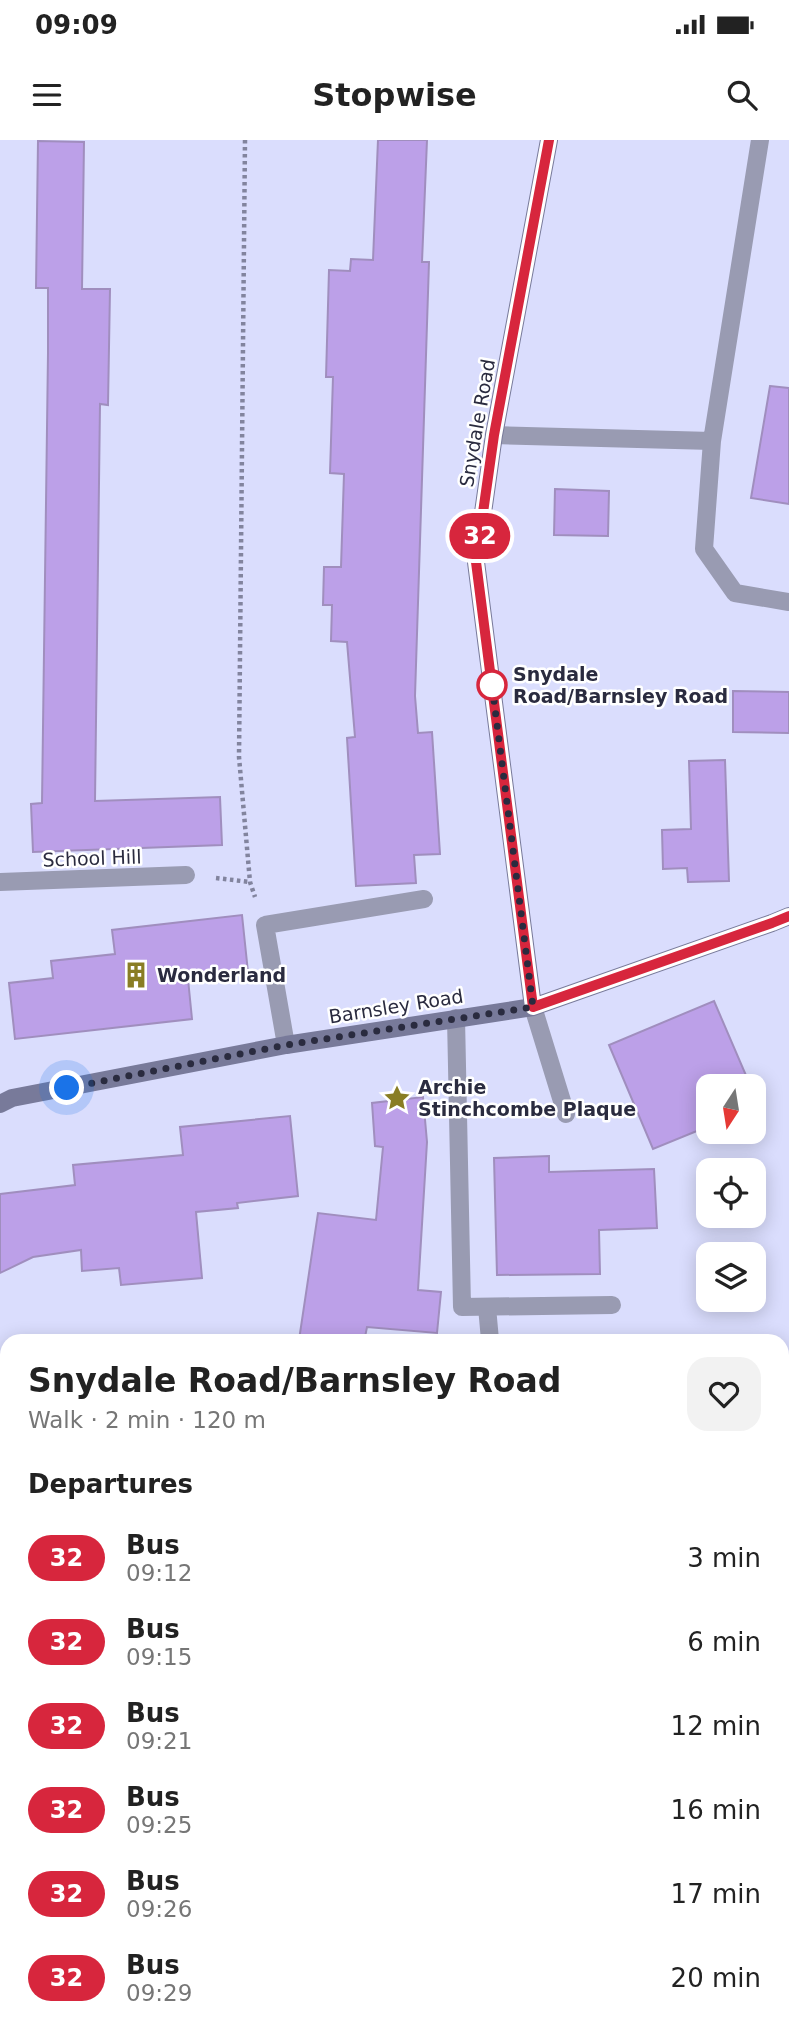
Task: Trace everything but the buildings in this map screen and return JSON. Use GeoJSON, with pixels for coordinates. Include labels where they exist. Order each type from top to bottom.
{"type":"FeatureCollection","features":[{"type":"Feature","properties":{"kind":"street","name":"Snydale Road"},"geometry":{"type":"LineString","coordinates":[[533,1007],[476,562],[494,435],[549,140]]}},
{"type":"Feature","properties":{"kind":"street"},"geometry":{"type":"LineString","coordinates":[[760,140],[712,441],[704,549],[735,593],[789,602]]}},
{"type":"Feature","properties":{"kind":"street"},"geometry":{"type":"LineString","coordinates":[[494,435],[712,441]]}},
{"type":"Feature","properties":{"kind":"street","name":"School Hill"},"geometry":{"type":"LineString","coordinates":[[0,883],[186,875]]}},
{"type":"Feature","properties":{"kind":"street"},"geometry":{"type":"LineString","coordinates":[[286,1045],[265,925],[424,899]]}},
{"type":"Feature","properties":{"kind":"street","name":"Barnsley Road"},"geometry":{"type":"LineString","coordinates":[[0,1104],[12,1098],[286,1045],[533,1007],[789,916]]}},
{"type":"Feature","properties":{"kind":"street"},"geometry":{"type":"LineString","coordinates":[[533,1007],[566,1114]]}},
{"type":"Feature","properties":{"kind":"street"},"geometry":{"type":"LineString","coordinates":[[456,1018],[462,1307],[612,1305]]}},
{"type":"Feature","properties":{"kind":"street"},"geometry":{"type":"LineString","coordinates":[[487,1307],[489,1334]]}},
{"type":"Feature","properties":{"kind":"path"},"geometry":{"type":"LineString","coordinates":[[245,140],[239,757],[250,882],[265,925]]}},
{"type":"Feature","properties":{"kind":"bus line","name":"32"},"geometry":{"type":"LineString","coordinates":[[549,140],[494,435],[476,562],[533,1007],[789,916]]}},
{"type":"Feature","properties":{"kind":"place","name":"Snydale Road/Barnsley Road"},"geometry":{"type":"Point","coordinates":[492,685]}},
{"type":"Feature","properties":{"kind":"place","name":"Wonderland"},"geometry":{"type":"Point","coordinates":[136,975]}},
{"type":"Feature","properties":{"kind":"place","name":"Archie Stinchcombe Plaque"},"geometry":{"type":"Point","coordinates":[397,1098]}},
{"type":"Feature","properties":{"kind":"route"},"geometry":{"type":"LineString","coordinates":[[67,1088],[286,1045],[533,1007],[492,685]]}}]}
